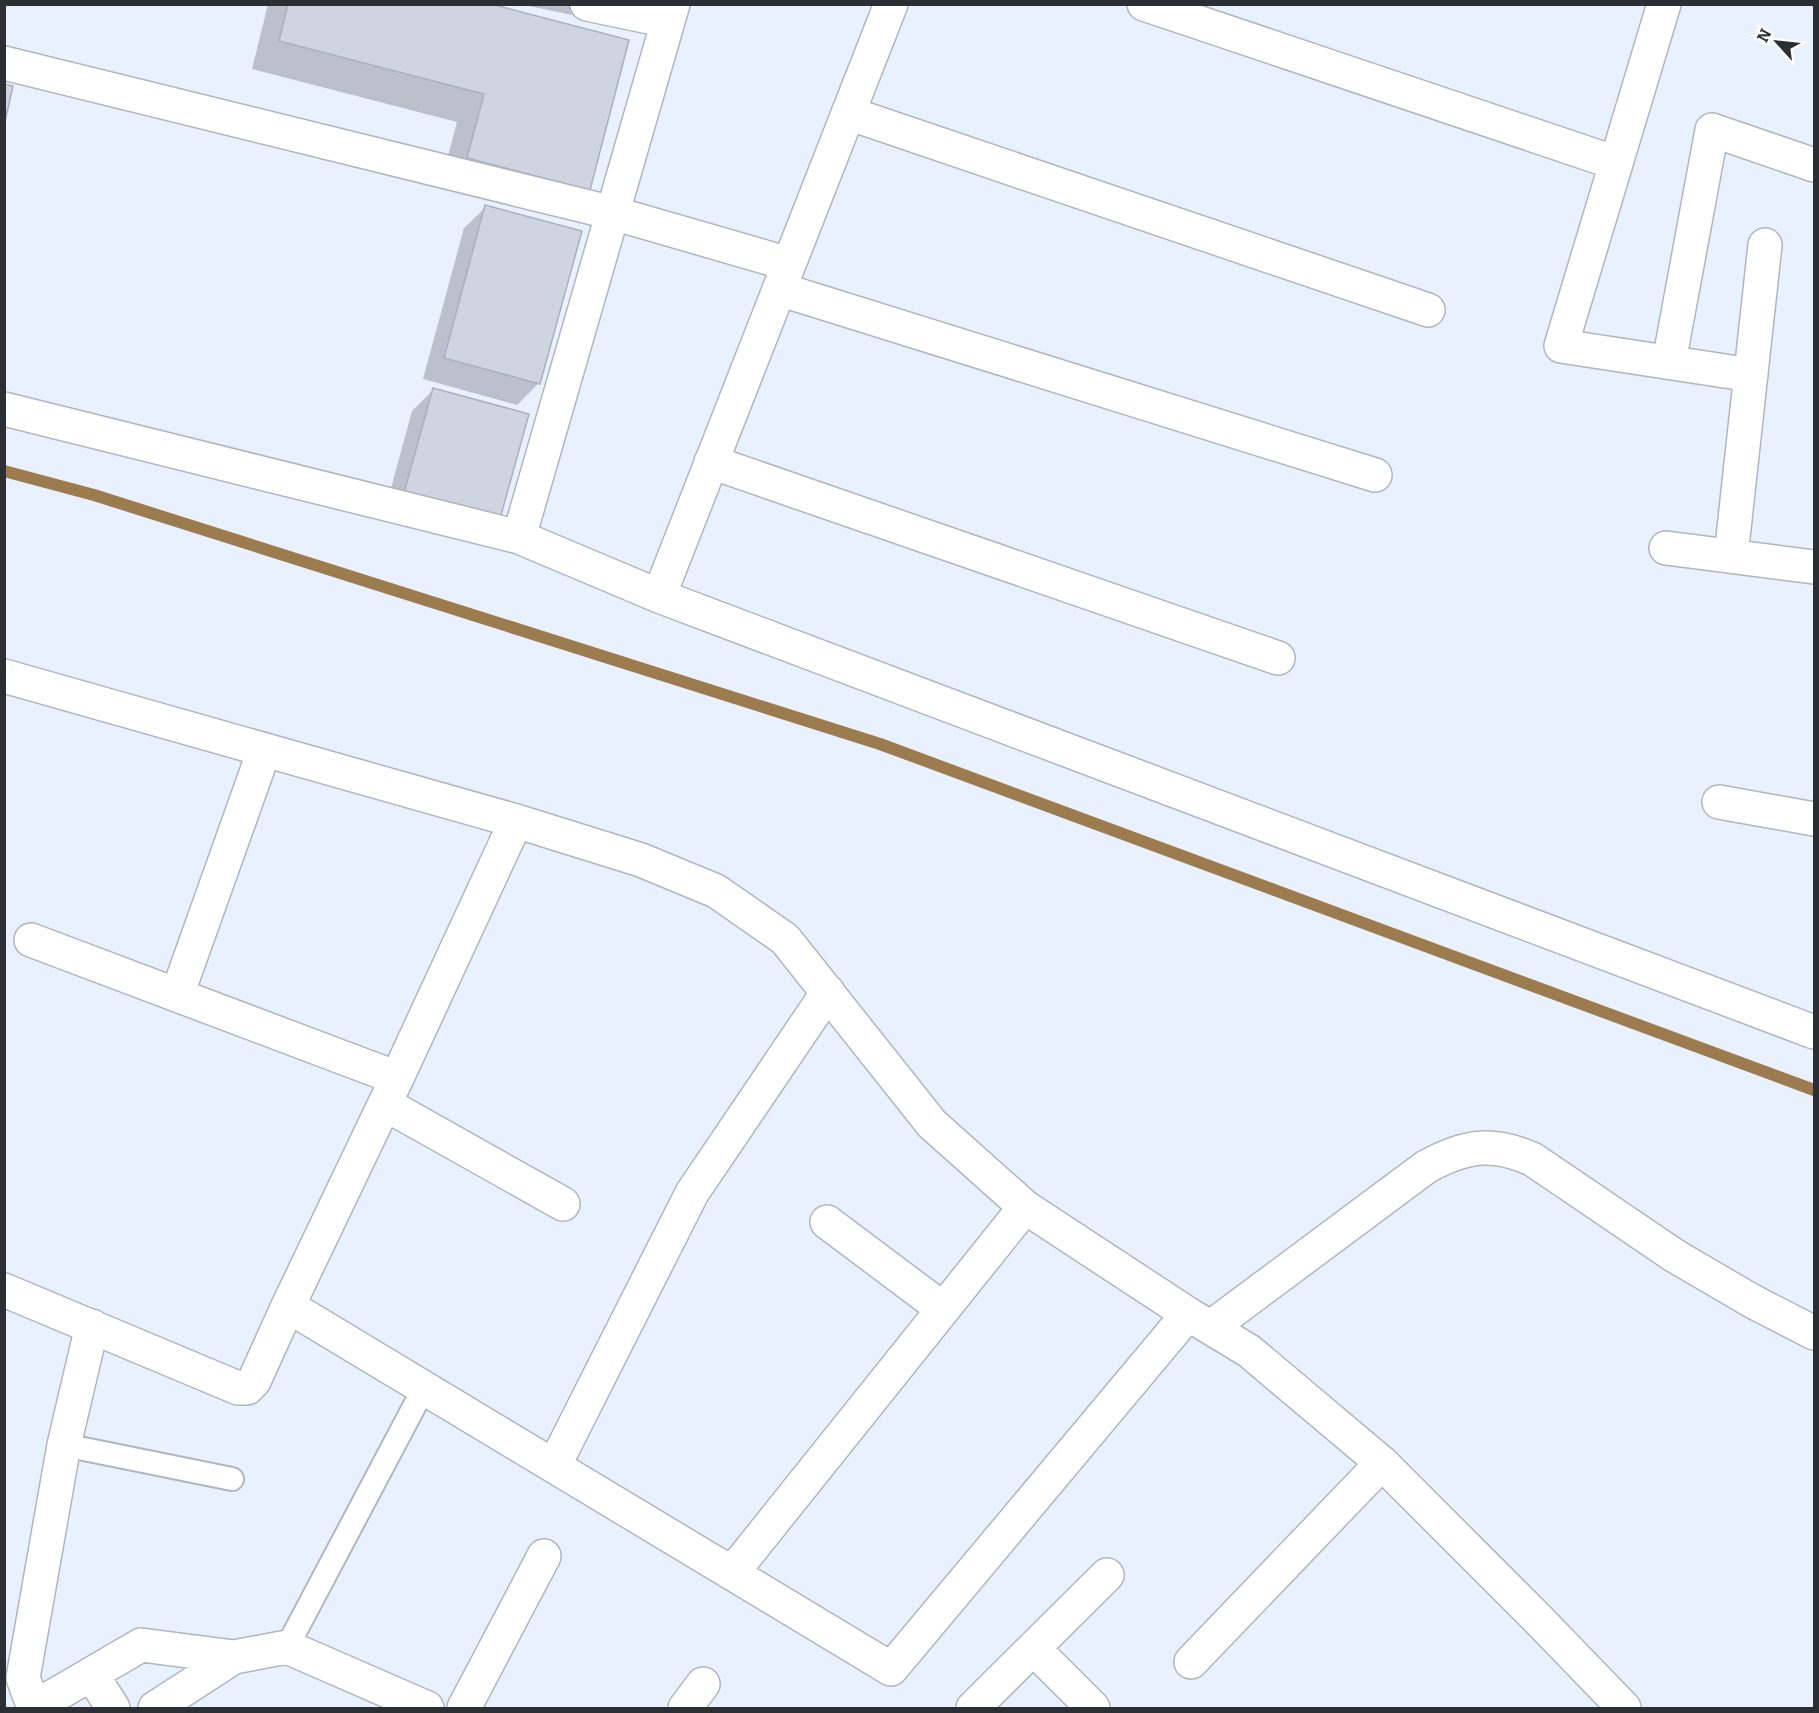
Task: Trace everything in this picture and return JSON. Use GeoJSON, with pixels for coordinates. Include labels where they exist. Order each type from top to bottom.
{"type":"FeatureCollection","features":[{"type":"Feature","properties":{"kind":"street"},"geometry":{"type":"LineString","coordinates":[[519,537],[671,13],[587,4]]}},
{"type":"Feature","properties":{"kind":"street"},"geometry":{"type":"LineString","coordinates":[[659,596],[891,4]]}},
{"type":"Feature","properties":{"kind":"street"},"geometry":{"type":"LineString","coordinates":[[1144,4],[1616,163]]}},
{"type":"Feature","properties":{"kind":"street"},"geometry":{"type":"LineString","coordinates":[[1664,4],[1561,346],[1751,375]]}},
{"type":"Feature","properties":{"kind":"street"},"geometry":{"type":"LineString","coordinates":[[4,63],[613,213],[784,277],[1375,476]]}},
{"type":"Feature","properties":{"kind":"street"},"geometry":{"type":"LineString","coordinates":[[848,113],[1428,310]]}},
{"type":"Feature","properties":{"kind":"street"},"geometry":{"type":"LineString","coordinates":[[1669,362],[1712,130],[1815,165]]}},
{"type":"Feature","properties":{"kind":"street"},"geometry":{"type":"LineString","coordinates":[[1731,556],[1765,245]]}},
{"type":"Feature","properties":{"kind":"street"},"geometry":{"type":"LineString","coordinates":[[4,409],[519,537],[659,596],[1815,1032]]}},
{"type":"Feature","properties":{"kind":"street"},"geometry":{"type":"LineString","coordinates":[[711,462],[1278,658]]}},
{"type":"Feature","properties":{"kind":"street"},"geometry":{"type":"LineString","coordinates":[[1666,548],[1815,567]]}},
{"type":"Feature","properties":{"kind":"street"},"geometry":{"type":"LineString","coordinates":[[4,676],[264,752],[516,821],[641,860],[716,891],[785,939],[932,1124],[1025,1207],[1249,1351],[1382,1463],[1536,1617],[1620,1707]]}},
{"type":"Feature","properties":{"kind":"street"},"geometry":{"type":"LineString","coordinates":[[177,995],[264,752]]}},
{"type":"Feature","properties":{"kind":"street"},"geometry":{"type":"LineString","coordinates":[[1719,802],[1815,819]]}},
{"type":"Feature","properties":{"kind":"street"},"geometry":{"type":"LineString","coordinates":[[4,1290],[238,1388],[247,1388],[254,1382],[516,821]]}},
{"type":"Feature","properties":{"kind":"street"},"geometry":{"type":"LineString","coordinates":[[31,940],[177,995],[391,1091],[563,1204]]}},
{"type":"Feature","properties":{"kind":"street"},"geometry":{"type":"LineString","coordinates":[[554,1466],[692,1192],[828,992]]}},
{"type":"Feature","properties":{"kind":"street"},"geometry":{"type":"LineString","coordinates":[[288,1306],[891,1669],[1199,1320],[1426,1167],[1449,1154],[1477,1147],[1515,1152],[1532,1159],[1675,1256],[1815,1333]]}},
{"type":"Feature","properties":{"kind":"street"},"geometry":{"type":"LineString","coordinates":[[732,1573],[1025,1207]]}},
{"type":"Feature","properties":{"kind":"street"},"geometry":{"type":"LineString","coordinates":[[827,1222],[943,1310]]}},
{"type":"Feature","properties":{"kind":"street"},"geometry":{"type":"LineString","coordinates":[[92,1326],[64,1444],[23,1678],[33,1708],[141,1645],[234,1657],[287,1647],[427,1708]]}},
{"type":"Feature","properties":{"kind":"street"},"geometry":{"type":"LineString","coordinates":[[1191,1662],[1382,1463]]}},
{"type":"Feature","properties":{"kind":"street"},"geometry":{"type":"LineString","coordinates":[[464,1708],[544,1556]]}},
{"type":"Feature","properties":{"kind":"street"},"geometry":{"type":"LineString","coordinates":[[973,1708],[1107,1575]]}},
{"type":"Feature","properties":{"kind":"street"},"geometry":{"type":"LineString","coordinates":[[1034,1649],[1093,1708]]}},
{"type":"Feature","properties":{"kind":"street"},"geometry":{"type":"LineString","coordinates":[[155,1708],[234,1657]]}},
{"type":"Feature","properties":{"kind":"street"},"geometry":{"type":"LineString","coordinates":[[92,1675],[113,1708]]}},
{"type":"Feature","properties":{"kind":"lane"},"geometry":{"type":"LineString","coordinates":[[287,1647],[424,1388]]}},
{"type":"Feature","properties":{"kind":"lane"},"geometry":{"type":"LineString","coordinates":[[64,1444],[232,1479]]}},
{"type":"Feature","properties":{"kind":"building"},"geometry":{"type":"Polygon","coordinates":[[[288,4],[491,4],[629,40],[590,190],[467,158],[484,94],[279,41],[288,4]]]}},
{"type":"Feature","properties":{"kind":"building"},"geometry":{"type":"Polygon","coordinates":[[[4,84],[13,86],[4,126],[4,84]]]}},
{"type":"Feature","properties":{"kind":"building"},"geometry":{"type":"Polygon","coordinates":[[[485,205],[582,231],[540,384],[444,358],[485,205]]]}},
{"type":"Feature","properties":{"kind":"building"},"geometry":{"type":"Polygon","coordinates":[[[433,388],[529,414],[500,519],[404,493],[433,388]]]}},
{"type":"Feature","properties":{"kind":"waterway"},"geometry":{"type":"LineString","coordinates":[[4,471],[94,495],[880,744],[1814,1090]]}}]}
